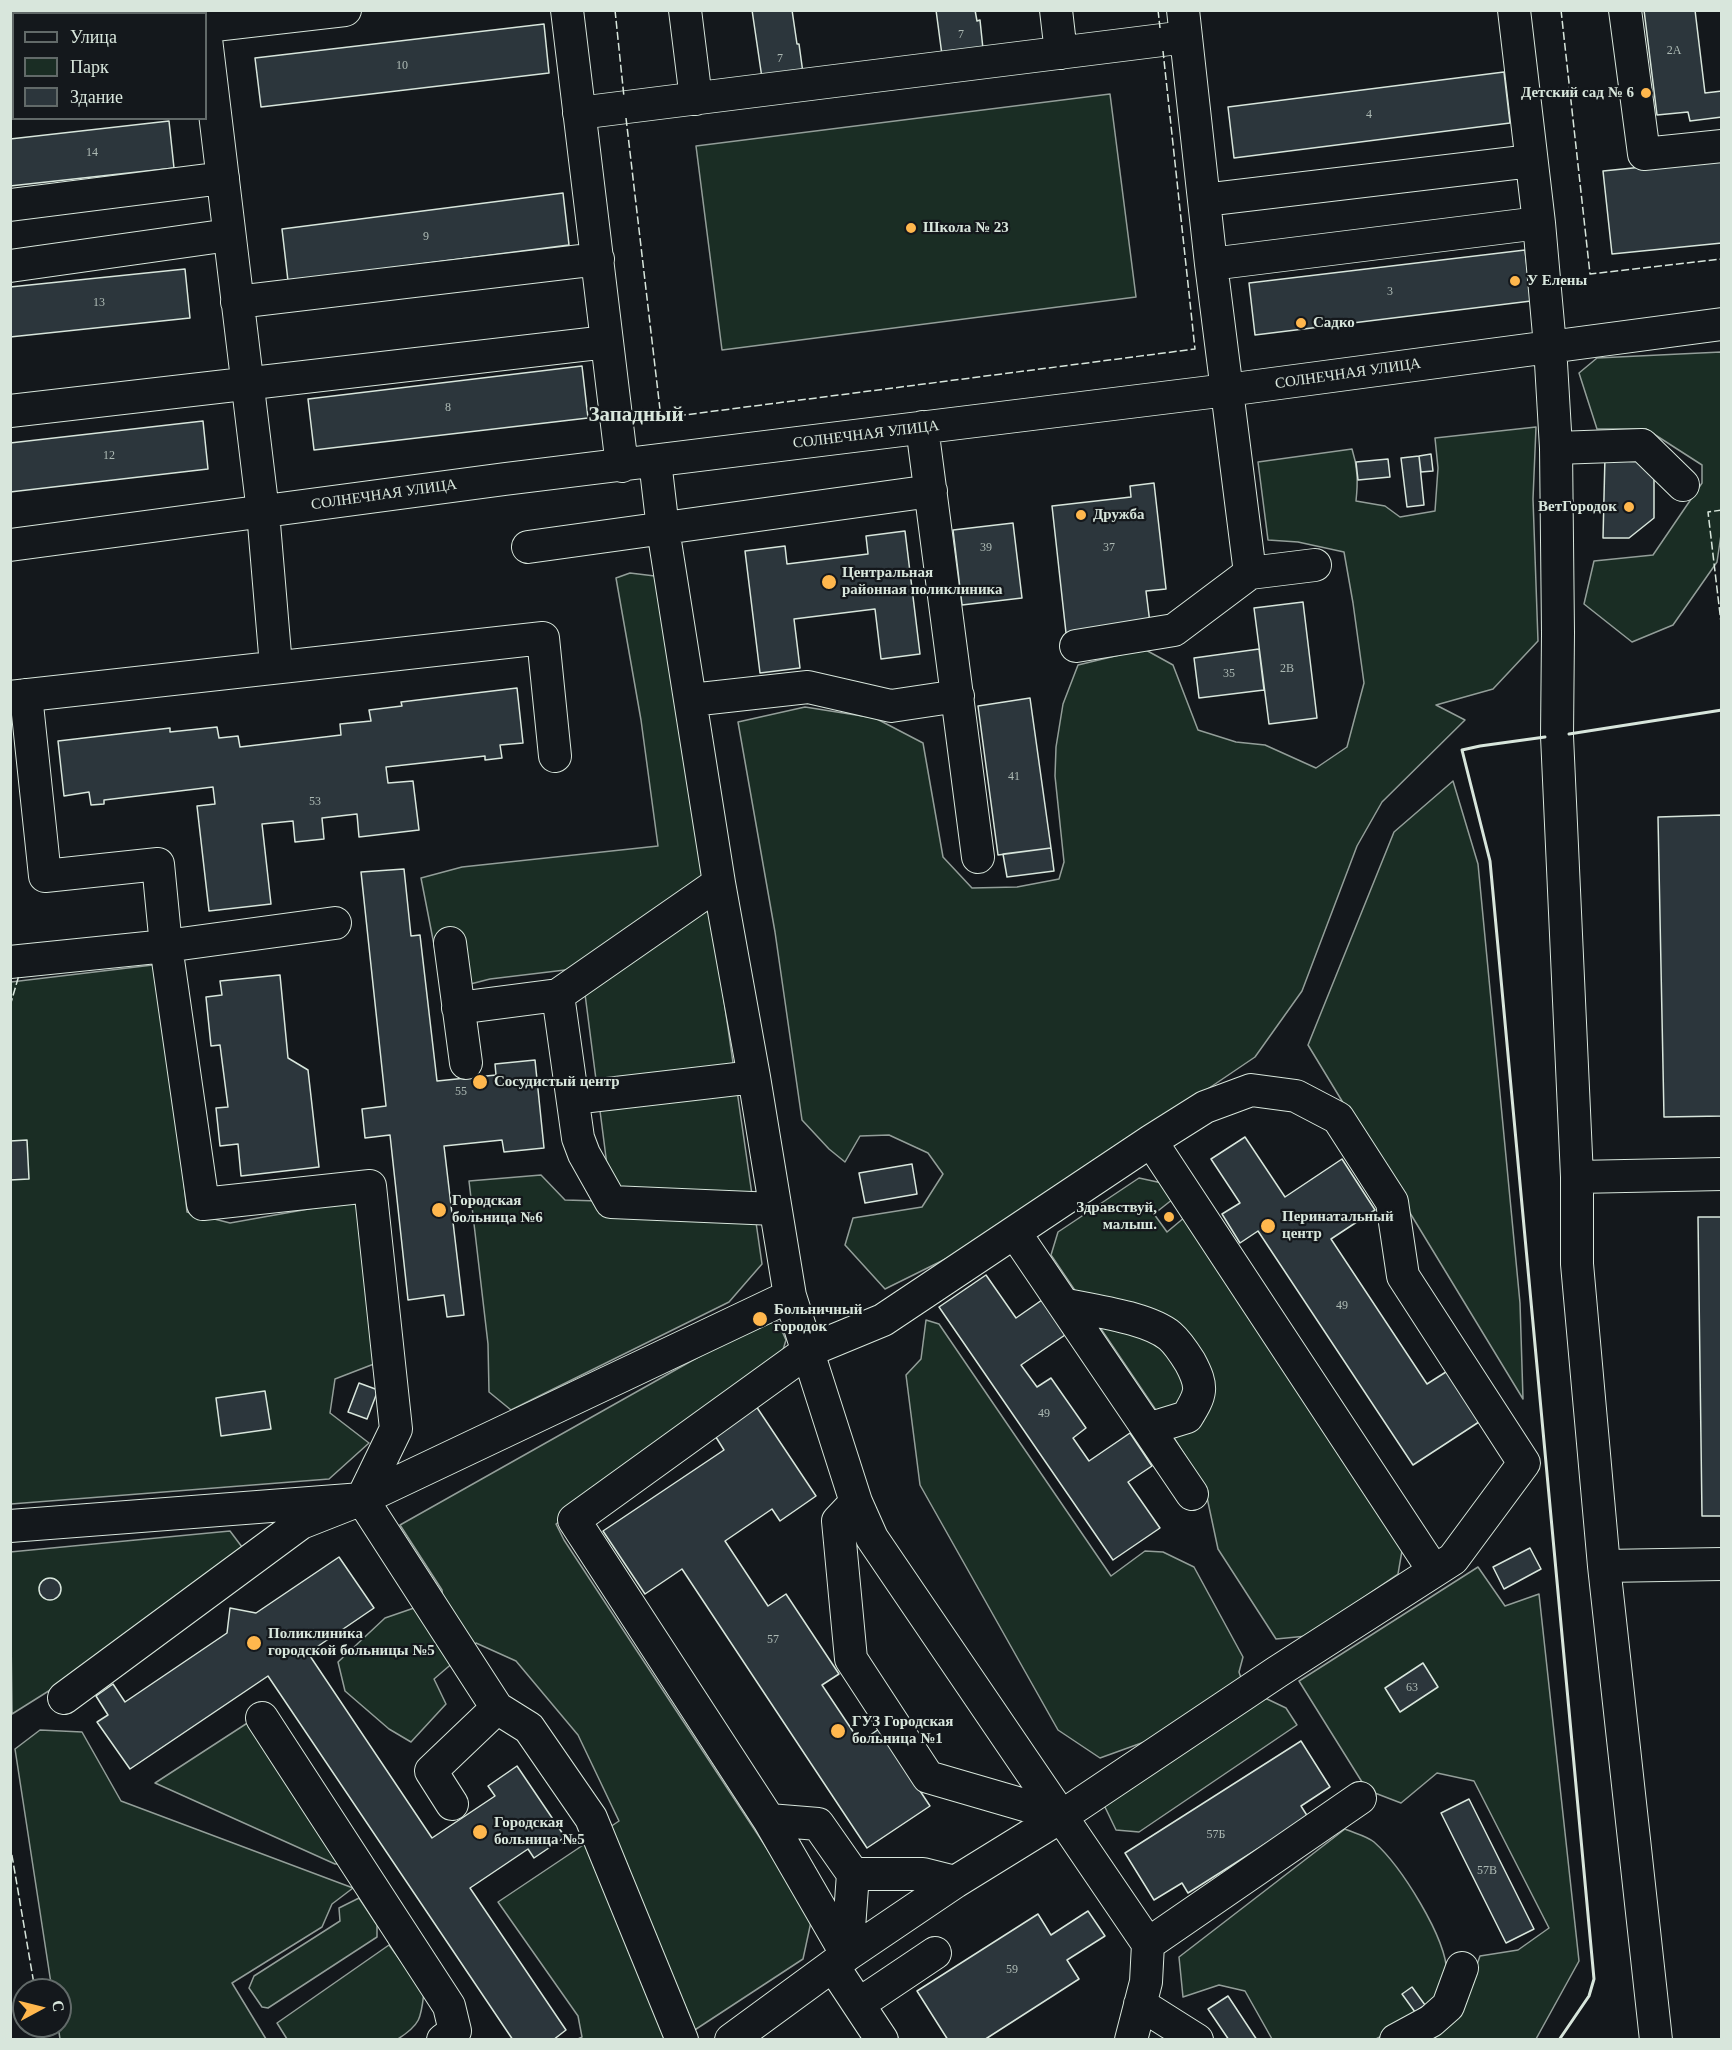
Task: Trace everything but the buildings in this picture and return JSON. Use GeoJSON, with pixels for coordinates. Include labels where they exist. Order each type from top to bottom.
{"type":"FeatureCollection","features":[{"type":"Feature","properties":{"kind":"street"},"geometry":{"type":"LineString","coordinates":[[207,26],[345,10]]}},
{"type":"Feature","properties":{"kind":"street"},"geometry":{"type":"LineString","coordinates":[[567,10],[622,466]]}},
{"type":"Feature","properties":{"kind":"street"},"geometry":{"type":"LineString","coordinates":[[685,10],[696,99]]}},
{"type":"Feature","properties":{"kind":"street"},"geometry":{"type":"LineString","coordinates":[[1056,10],[1061,53]]}},
{"type":"Feature","properties":{"kind":"street"},"geometry":{"type":"LineString","coordinates":[[1514,10],[1539,223],[1556,448],[1557,736],[1577,1177],[1577,1264],[1604,1566],[1656,2040]]}},
{"type":"Feature","properties":{"kind":"street"},"geometry":{"type":"LineString","coordinates":[[1625,10],[1644,154],[1722,146]]}},
{"type":"Feature","properties":{"kind":"street"},"geometry":{"type":"LineString","coordinates":[[579,113],[1061,53],[1184,24],[1211,264],[1250,573]]}},
{"type":"Feature","properties":{"kind":"street"},"geometry":{"type":"LineString","coordinates":[[207,47],[263,512],[276,666]]}},
{"type":"Feature","properties":{"kind":"street"},"geometry":{"type":"LineString","coordinates":[[1204,200],[1531,161]]}},
{"type":"Feature","properties":{"kind":"street"},"geometry":{"type":"LineString","coordinates":[[10,205],[223,178]]}},
{"type":"Feature","properties":{"kind":"street"},"geometry":{"type":"LineString","coordinates":[[1211,264],[1539,223]]}},
{"type":"Feature","properties":{"kind":"street"},"geometry":{"type":"LineString","coordinates":[[10,266],[229,235]]}},
{"type":"Feature","properties":{"kind":"street"},"geometry":{"type":"LineString","coordinates":[[237,302],[598,259]]}},
{"type":"Feature","properties":{"kind":"street","name":"СОЛНЕЧНАЯ УЛИЦА"},"geometry":{"type":"LineString","coordinates":[[10,545],[505,479],[1227,390],[1722,324]]}},
{"type":"Feature","properties":{"kind":"street"},"geometry":{"type":"LineString","coordinates":[[10,411],[607,342]]}},
{"type":"Feature","properties":{"kind":"street"},"geometry":{"type":"LineString","coordinates":[[922,427],[978,857]]}},
{"type":"Feature","properties":{"kind":"street"},"geometry":{"type":"LineString","coordinates":[[1556,448],[1642,445],[1683,484]]}},
{"type":"Feature","properties":{"kind":"street"},"geometry":{"type":"LineString","coordinates":[[655,461],[663,529],[719,883],[790,1296],[856,1502],[872,1538],[1148,1944],[1146,1982],[1131,2040]]}},
{"type":"Feature","properties":{"kind":"street"},"geometry":{"type":"LineString","coordinates":[[528,547],[931,491]]}},
{"type":"Feature","properties":{"kind":"street"},"geometry":{"type":"LineString","coordinates":[[1076,646],[1174,630],[1250,573],[1315,565]]}},
{"type":"Feature","properties":{"kind":"street"},"geometry":{"type":"LineString","coordinates":[[362,1499],[396,1429],[370,1186],[203,1203],[166,946],[158,864],[45,876],[18,696],[543,638],[555,756]]}},
{"type":"Feature","properties":{"kind":"street"},"geometry":{"type":"LineString","coordinates":[[690,700],[808,687],[891,706],[958,696]]}},
{"type":"Feature","properties":{"kind":"street"},"geometry":{"type":"LineString","coordinates":[[459,1008],[558,995],[719,883]]}},
{"type":"Feature","properties":{"kind":"street"},"geometry":{"type":"LineString","coordinates":[[10,962],[166,946],[335,922]]}},
{"type":"Feature","properties":{"kind":"street"},"geometry":{"type":"LineString","coordinates":[[450,943],[466,1063]]}},
{"type":"Feature","properties":{"kind":"street"},"geometry":{"type":"LineString","coordinates":[[558,995],[578,1138],[584,1154],[611,1202],[775,1209]]}},
{"type":"Feature","properties":{"kind":"street"},"geometry":{"type":"LineString","coordinates":[[573,1098],[754,1077]]}},
{"type":"Feature","properties":{"kind":"street"},"geometry":{"type":"LineString","coordinates":[[731,2040],[840,1960],[955,1882],[1062,1816],[1277,1672],[1454,1559],[1524,1463],[1404,1276],[1392,1202],[1338,1118],[1296,1096],[1251,1090],[1205,1107],[883,1320],[808,1351],[574,1520],[769,1820],[840,1960],[859,2004],[882,2040]]}},
{"type":"Feature","properties":{"kind":"street"},"geometry":{"type":"LineString","coordinates":[[1151,1141],[1434,1571]]}},
{"type":"Feature","properties":{"kind":"street"},"geometry":{"type":"LineString","coordinates":[[1577,1177],[1722,1174]]}},
{"type":"Feature","properties":{"kind":"street"},"geometry":{"type":"LineString","coordinates":[[1015,1233],[1192,1494]]}},
{"type":"Feature","properties":{"kind":"street"},"geometry":{"type":"LineString","coordinates":[[64,1698],[301,1523],[362,1499],[790,1296]]}},
{"type":"Feature","properties":{"kind":"street"},"geometry":{"type":"LineString","coordinates":[[1063,1304],[1142,1322],[1170,1336],[1188,1359],[1197,1375],[1200,1395],[1186,1417],[1148,1429]]}},
{"type":"Feature","properties":{"kind":"street"},"geometry":{"type":"LineString","coordinates":[[10,1526],[362,1499]]}},
{"type":"Feature","properties":{"kind":"street"},"geometry":{"type":"LineString","coordinates":[[362,1499],[497,1708],[529,1728],[591,1818],[682,2040]]}},
{"type":"Feature","properties":{"kind":"street"},"geometry":{"type":"LineString","coordinates":[[856,1502],[838,1521],[851,1659],[928,1777],[1062,1816]]}},
{"type":"Feature","properties":{"kind":"street"},"geometry":{"type":"LineString","coordinates":[[1604,1566],[1722,1564]]}},
{"type":"Feature","properties":{"kind":"street"},"geometry":{"type":"LineString","coordinates":[[452,1804],[432,1771],[497,1708]]}},
{"type":"Feature","properties":{"kind":"street"},"geometry":{"type":"LineString","coordinates":[[262,1718],[449,2006],[455,2031],[443,2040]]}},
{"type":"Feature","properties":{"kind":"street"},"geometry":{"type":"LineString","coordinates":[[1148,1944],[1360,1798]]}},
{"type":"Feature","properties":{"kind":"street"},"geometry":{"type":"LineString","coordinates":[[769,1820],[818,1824],[853,1874],[840,1960]]}},
{"type":"Feature","properties":{"kind":"street"},"geometry":{"type":"LineString","coordinates":[[853,1874],[923,1874],[955,1882]]}},
{"type":"Feature","properties":{"kind":"street"},"geometry":{"type":"LineString","coordinates":[[859,2004],[935,1953]]}},
{"type":"Feature","properties":{"kind":"street"},"geometry":{"type":"LineString","coordinates":[[1396,2040],[1431,2020],[1448,2006],[1462,1968]]}},
{"type":"Feature","properties":{"kind":"street"},"geometry":{"type":"LineString","coordinates":[[1140,2004],[1197,2040]]}},
{"type":"Feature","properties":{"kind":"green space"},"geometry":{"type":"Polygon","coordinates":[[[1110,94],[1136,297],[722,350],[696,146],[1110,94]]]}},
{"type":"Feature","properties":{"kind":"green space"},"geometry":{"type":"Polygon","coordinates":[[[1721,352],[1722,528],[1717,562],[1673,625],[1632,642],[1584,604],[1594,561],[1653,555],[1702,483],[1702,465],[1646,429],[1597,429],[1579,373],[1597,358],[1721,352]]]}},
{"type":"Feature","properties":{"kind":"green space"},"geometry":{"type":"Polygon","coordinates":[[[1536,427],[1533,499],[1538,641],[1493,689],[1436,705],[1465,720],[1382,802],[1357,846],[1302,991],[1255,1057],[986,1239],[885,1289],[845,1245],[853,1218],[922,1207],[943,1174],[928,1153],[889,1135],[860,1136],[845,1162],[829,1149],[802,1120],[775,932],[738,722],[805,707],[875,718],[923,743],[943,857],[972,888],[1017,887],[1059,879],[1064,862],[1055,776],[1056,747],[1063,704],[1078,665],[1144,649],[1173,665],[1198,730],[1236,742],[1265,745],[1316,768],[1347,747],[1364,683],[1344,552],[1298,542],[1268,540],[1258,462],[1352,449],[1357,475],[1356,501],[1385,506],[1400,517],[1435,511],[1438,468],[1435,438],[1536,427]]]}},
{"type":"Feature","properties":{"kind":"green space"},"geometry":{"type":"Polygon","coordinates":[[[630,573],[663,577],[762,1264],[729,1302],[511,1410],[489,1392],[488,1344],[469,1181],[541,1175],[565,1200],[599,1201],[608,1173],[585,994],[565,970],[490,979],[443,991],[421,878],[462,867],[658,846],[641,720],[616,578],[630,573]]]}},
{"type":"Feature","properties":{"kind":"green space"},"geometry":{"type":"Polygon","coordinates":[[[1453,781],[1478,864],[1520,1303],[1523,1399],[1308,1045],[1394,832],[1453,781]]]}},
{"type":"Feature","properties":{"kind":"green space"},"geometry":{"type":"Polygon","coordinates":[[[161,964],[187,1212],[230,1223],[359,1200],[379,1362],[335,1379],[330,1413],[369,1443],[329,1479],[11,1504],[11,982],[161,964]]]}},
{"type":"Feature","properties":{"kind":"green space"},"geometry":{"type":"Polygon","coordinates":[[[1139,1178],[1162,1183],[1173,1199],[1154,1214],[1167,1232],[1185,1217],[1403,1545],[1398,1574],[1307,1636],[1276,1639],[1218,1549],[1205,1488],[1166,1425],[1051,1255],[1058,1232],[1139,1178]]]}},
{"type":"Feature","properties":{"kind":"green space"},"geometry":{"type":"Polygon","coordinates":[[[926,1320],[939,1324],[1111,1576],[1145,1551],[1163,1552],[1194,1567],[1243,1657],[1239,1672],[1242,1681],[1147,1741],[1100,1758],[1058,1730],[920,1485],[906,1375],[921,1359],[926,1320]]]}},
{"type":"Feature","properties":{"kind":"green space"},"geometry":{"type":"Polygon","coordinates":[[[778,1322],[786,1340],[779,1363],[556,1524],[564,1540],[812,1917],[803,1959],[681,2039],[578,2039],[582,2037],[578,2016],[498,1902],[619,1821],[578,1735],[516,1661],[476,1643],[434,1679],[446,1704],[411,1742],[389,1729],[345,1691],[338,1662],[385,1618],[443,1598],[442,1590],[400,1525],[757,1324],[778,1322]]]}},
{"type":"Feature","properties":{"kind":"green space"},"geometry":{"type":"Polygon","coordinates":[[[230,1531],[242,1547],[55,1687],[12,1714],[10,1552],[230,1531]]]}},
{"type":"Feature","properties":{"kind":"green space"},"geometry":{"type":"Polygon","coordinates":[[[1478,1567],[1505,1606],[1539,1594],[1579,1961],[1536,2039],[1418,2039],[1461,2010],[1480,1956],[1518,1950],[1549,1928],[1474,1781],[1437,1773],[1401,1803],[1367,1790],[1299,1681],[1478,1567]]]}},
{"type":"Feature","properties":{"kind":"green space"},"geometry":{"type":"Polygon","coordinates":[[[1265,1698],[1286,1708],[1297,1725],[1139,1832],[1116,1830],[1104,1805],[1265,1698]]]}},
{"type":"Feature","properties":{"kind":"green space"},"geometry":{"type":"Polygon","coordinates":[[[252,1720],[347,1863],[335,1864],[155,1783],[252,1720]]]}},
{"type":"Feature","properties":{"kind":"green space"},"geometry":{"type":"Polygon","coordinates":[[[40,1730],[82,1732],[121,1801],[353,1888],[332,1904],[322,1927],[232,1983],[266,2039],[60,2039],[72,2038],[72,1978],[50,1978],[15,1749],[40,1730]]]}},
{"type":"Feature","properties":{"kind":"green space"},"geometry":{"type":"Polygon","coordinates":[[[1345,1829],[1371,1840],[1385,1853],[1409,1885],[1431,1922],[1445,1958],[1447,1973],[1436,2008],[1376,2039],[1272,2039],[1245,1991],[1219,1985],[1183,1997],[1179,1957],[1345,1829]]]}},
{"type":"Feature","properties":{"kind":"green space"},"geometry":{"type":"Polygon","coordinates":[[[359,1898],[377,1925],[377,1937],[268,2008],[262,2007],[249,1988],[254,1976],[340,1921],[339,1908],[359,1898]]]}},
{"type":"Feature","properties":{"kind":"green space"},"geometry":{"type":"Polygon","coordinates":[[[389,1945],[424,1992],[421,2014],[411,2029],[398,2039],[287,2039],[277,2023],[389,1945]]]}},
{"type":"Feature","properties":{"kind":"fence"},"geometry":{"type":"LineString","coordinates":[[615,10],[624,97]]}},
{"type":"Feature","properties":{"kind":"fence"},"geometry":{"type":"LineString","coordinates":[[1158,10],[1160,28]]}},
{"type":"Feature","properties":{"kind":"fence"},"geometry":{"type":"LineString","coordinates":[[1561,10],[1590,274],[1722,259]]}},
{"type":"Feature","properties":{"kind":"fence"},"geometry":{"type":"LineString","coordinates":[[626,118],[661,418],[1195,349],[1163,51]]}},
{"type":"Feature","properties":{"kind":"fence"},"geometry":{"type":"LineString","coordinates":[[1722,510],[1708,512],[1722,631]]}},
{"type":"Feature","properties":{"kind":"fence"},"geometry":{"type":"LineString","coordinates":[[10,1006],[19,975]]}},
{"type":"Feature","properties":{"kind":"fence"},"geometry":{"type":"LineString","coordinates":[[10,1844],[33,1978]]}},
{"type":"Feature","properties":{"kind":"wall"},"geometry":{"type":"LineString","coordinates":[[1569,734],[1722,710]]}},
{"type":"Feature","properties":{"kind":"wall"},"geometry":{"type":"LineString","coordinates":[[1545,737],[1462,750],[1490,861],[1594,1979],[1589,1996],[1559,2040]]}},
{"type":"Feature","properties":{"kind":"place","name":"Детский сад № 6"},"geometry":{"type":"Point","coordinates":[1646,93]}},
{"type":"Feature","properties":{"kind":"place","name":"Школа № 23"},"geometry":{"type":"Point","coordinates":[911,228]}},
{"type":"Feature","properties":{"kind":"place","name":"У Елены"},"geometry":{"type":"Point","coordinates":[1515,281]}},
{"type":"Feature","properties":{"kind":"place","name":"Садко"},"geometry":{"type":"Point","coordinates":[1301,323]}},
{"type":"Feature","properties":{"kind":"place","name":"ВетГородок"},"geometry":{"type":"Point","coordinates":[1629,507]}},
{"type":"Feature","properties":{"kind":"place","name":"Дружба"},"geometry":{"type":"Point","coordinates":[1081,515]}},
{"type":"Feature","properties":{"kind":"place","name":"Центральная районная поликлиника"},"geometry":{"type":"Point","coordinates":[829,582]}},
{"type":"Feature","properties":{"kind":"place","name":"Сосудистый центр"},"geometry":{"type":"Point","coordinates":[480,1082]}},
{"type":"Feature","properties":{"kind":"place","name":"Городская больница №6"},"geometry":{"type":"Point","coordinates":[439,1210]}},
{"type":"Feature","properties":{"kind":"place","name":"Здравствуй, малыш."},"geometry":{"type":"Point","coordinates":[1169,1217]}},
{"type":"Feature","properties":{"kind":"place","name":"Перинатальный центр"},"geometry":{"type":"Point","coordinates":[1268,1226]}},
{"type":"Feature","properties":{"kind":"place","name":"Больничный городок"},"geometry":{"type":"Point","coordinates":[760,1319]}},
{"type":"Feature","properties":{"kind":"place","name":"Поликлиника городской больницы №5"},"geometry":{"type":"Point","coordinates":[254,1643]}},
{"type":"Feature","properties":{"kind":"place","name":"ГУЗ Городская больница №1"},"geometry":{"type":"Point","coordinates":[838,1731]}},
{"type":"Feature","properties":{"kind":"place","name":"Городская больница №5"},"geometry":{"type":"Point","coordinates":[480,1832]}},
{"type":"Feature","properties":{"kind":"district","name":"Западный"},"geometry":{"type":"Point","coordinates":[636,416]}}]}
